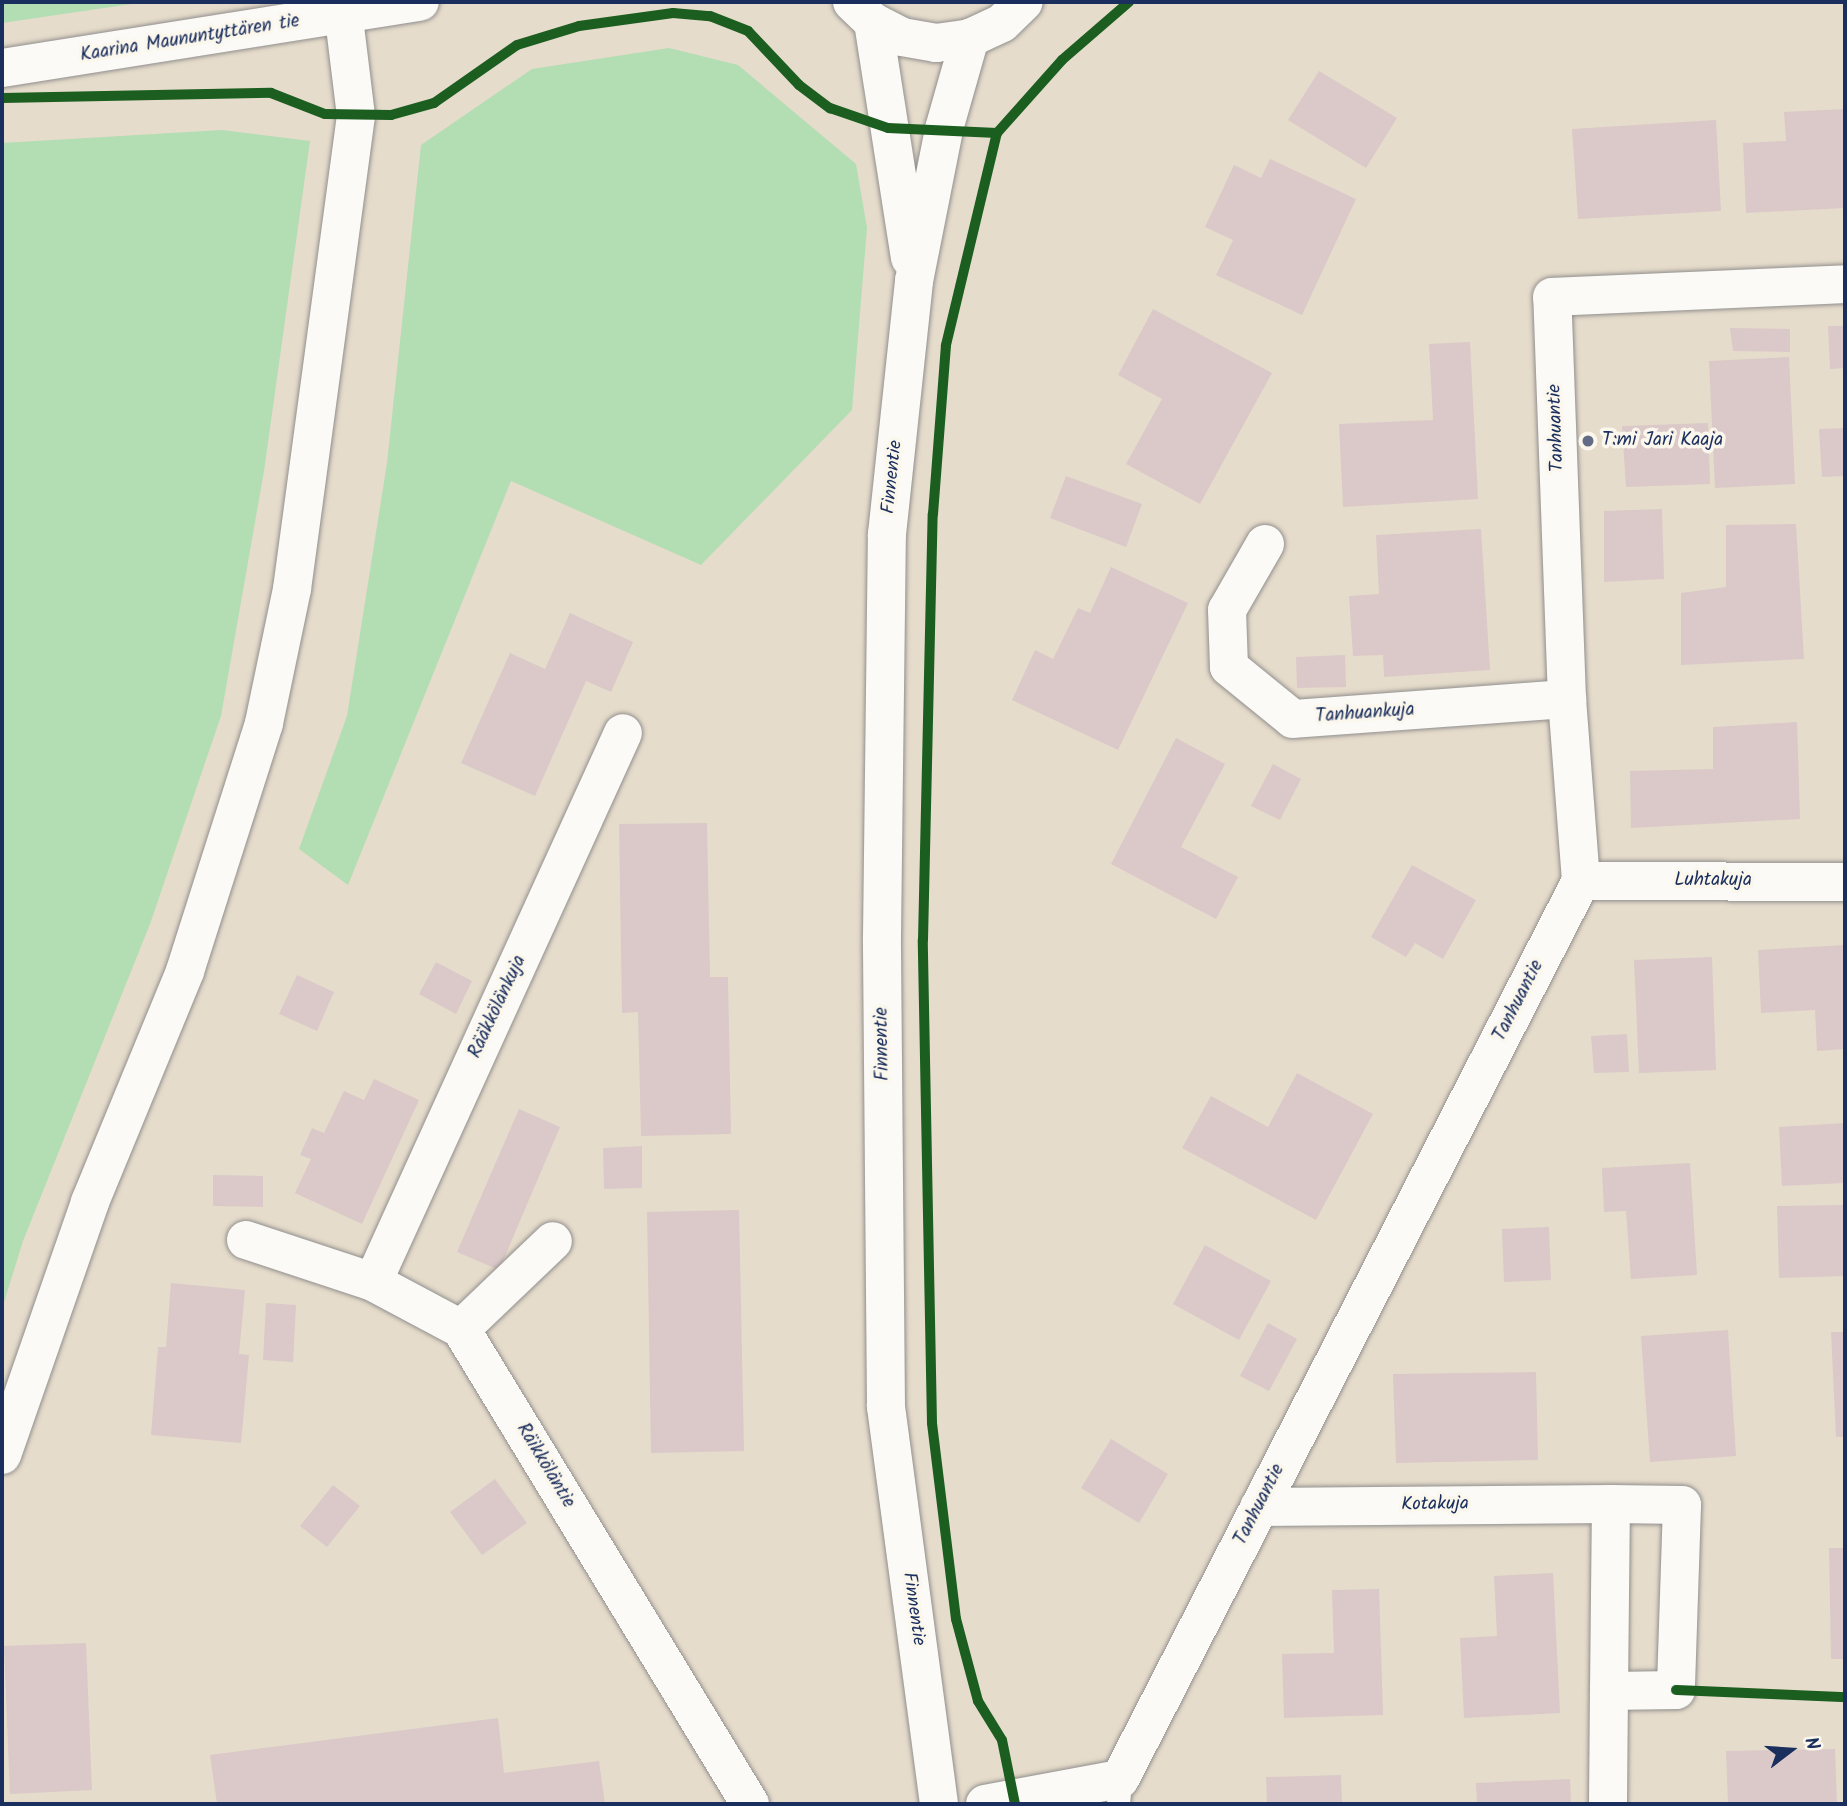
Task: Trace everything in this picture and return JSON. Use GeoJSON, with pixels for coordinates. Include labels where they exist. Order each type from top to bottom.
{"type":"FeatureCollection","features":[{"type":"Feature","properties":{"kind":"main road","name":"Kaarina Maununtyttären tie"},"geometry":{"type":"LineString","coordinates":[[2,68],[343,8],[420,2]]}},
{"type":"Feature","properties":{"kind":"main road"},"geometry":{"type":"LineString","coordinates":[[863,12],[902,37],[936,43],[970,38],[1002,23],[1024,2]]}},
{"type":"Feature","properties":{"kind":"main road"},"geometry":{"type":"LineString","coordinates":[[2,1455],[85,1215],[185,971],[264,723],[292,589],[356,116],[343,8]]}},
{"type":"Feature","properties":{"kind":"main road","name":"Finnentie"},"geometry":{"type":"LineString","coordinates":[[863,12],[914,281]]}},
{"type":"Feature","properties":{"kind":"main road","name":"Finnentie"},"geometry":{"type":"LineString","coordinates":[[939,1804],[886,1407],[882,936],[887,534],[914,281],[944,128],[970,38]]}},
{"type":"Feature","properties":{"kind":"main road","name":"Tanhuantie"},"geometry":{"type":"LineString","coordinates":[[985,1804],[1119,1792],[1259,1507],[1581,881],[1567,699],[1552,297],[1845,284]]}},
{"type":"Feature","properties":{"kind":"main road","name":"Tanhuankuja"},"geometry":{"type":"LineString","coordinates":[[1265,544],[1227,610],[1230,667],[1293,719],[1567,699]]}},
{"type":"Feature","properties":{"kind":"main road","name":"Rääkkölänkuja"},"geometry":{"type":"LineString","coordinates":[[373,1282],[623,733]]}},
{"type":"Feature","properties":{"kind":"main road","name":"Luhtakuja"},"geometry":{"type":"LineString","coordinates":[[1581,881],[1845,882]]}},
{"type":"Feature","properties":{"kind":"main road"},"geometry":{"type":"LineString","coordinates":[[246,1240],[373,1282],[461,1329],[553,1241]]}},
{"type":"Feature","properties":{"kind":"main road","name":"Räikköläntie"},"geometry":{"type":"LineString","coordinates":[[461,1329],[750,1804]]}},
{"type":"Feature","properties":{"kind":"main road"},"geometry":{"type":"LineString","coordinates":[[1608,1804],[1611,1504]]}},
{"type":"Feature","properties":{"kind":"main road","name":"Kotakuja"},"geometry":{"type":"LineString","coordinates":[[1259,1507],[1682,1505],[1676,1690],[1609,1691]]}},
{"type":"Feature","properties":{"kind":"green space"},"geometry":{"type":"Polygon","coordinates":[[[2,2],[145,2],[2,23],[2,2]]]}},
{"type":"Feature","properties":{"kind":"green space"},"geometry":{"type":"Polygon","coordinates":[[[669,48],[738,65],[856,164],[867,228],[852,410],[701,565],[511,481],[348,885],[299,849],[347,716],[387,463],[421,145],[532,69],[669,48]]]}},
{"type":"Feature","properties":{"kind":"green space"},"geometry":{"type":"Polygon","coordinates":[[[222,130],[310,141],[264,471],[221,716],[150,924],[23,1241],[2,1309],[2,143],[222,130]]]}},
{"type":"Feature","properties":{"kind":"building"},"geometry":{"type":"Polygon","coordinates":[[[1319,71],[1397,118],[1366,168],[1288,120],[1319,71]]]}},
{"type":"Feature","properties":{"kind":"building"},"geometry":{"type":"Polygon","coordinates":[[[1845,109],[1845,208],[1746,213],[1743,143],[1786,141],[1784,112],[1845,109]]]}},
{"type":"Feature","properties":{"kind":"building"},"geometry":{"type":"Polygon","coordinates":[[[1716,120],[1721,211],[1578,219],[1572,129],[1716,120]]]}},
{"type":"Feature","properties":{"kind":"building"},"geometry":{"type":"Polygon","coordinates":[[[1270,159],[1356,199],[1302,315],[1216,275],[1233,240],[1205,227],[1234,165],[1261,178],[1270,159]]]}},
{"type":"Feature","properties":{"kind":"building"},"geometry":{"type":"Polygon","coordinates":[[[1153,309],[1272,373],[1200,504],[1126,464],[1162,399],[1118,375],[1153,309]]]}},
{"type":"Feature","properties":{"kind":"building"},"geometry":{"type":"Polygon","coordinates":[[[1828,326],[1845,326],[1845,368],[1830,369],[1828,326]]]}},
{"type":"Feature","properties":{"kind":"building"},"geometry":{"type":"Polygon","coordinates":[[[1730,328],[1790,329],[1790,352],[1733,351],[1730,328]]]}},
{"type":"Feature","properties":{"kind":"building"},"geometry":{"type":"Polygon","coordinates":[[[1470,342],[1478,499],[1343,507],[1339,424],[1433,420],[1429,344],[1470,342]]]}},
{"type":"Feature","properties":{"kind":"building"},"geometry":{"type":"Polygon","coordinates":[[[1789,357],[1795,484],[1715,488],[1709,361],[1789,357]]]}},
{"type":"Feature","properties":{"kind":"building"},"geometry":{"type":"Polygon","coordinates":[[[1708,423],[1710,484],[1626,487],[1622,426],[1708,423]]]}},
{"type":"Feature","properties":{"kind":"building"},"geometry":{"type":"Polygon","coordinates":[[[1845,428],[1845,476],[1822,477],[1819,429],[1845,428]]]}},
{"type":"Feature","properties":{"kind":"building"},"geometry":{"type":"Polygon","coordinates":[[[1066,476],[1142,504],[1126,547],[1050,518],[1066,476]]]}},
{"type":"Feature","properties":{"kind":"building"},"geometry":{"type":"Polygon","coordinates":[[[1662,509],[1664,579],[1604,582],[1604,511],[1662,509]]]}},
{"type":"Feature","properties":{"kind":"building"},"geometry":{"type":"Polygon","coordinates":[[[1796,524],[1804,659],[1681,665],[1681,593],[1726,587],[1726,525],[1796,524]]]}},
{"type":"Feature","properties":{"kind":"building"},"geometry":{"type":"Polygon","coordinates":[[[1481,529],[1490,670],[1384,677],[1383,655],[1353,656],[1349,596],[1379,594],[1376,535],[1481,529]]]}},
{"type":"Feature","properties":{"kind":"building"},"geometry":{"type":"Polygon","coordinates":[[[1111,567],[1188,603],[1118,750],[1012,700],[1035,650],[1053,659],[1078,608],[1090,613],[1111,567]]]}},
{"type":"Feature","properties":{"kind":"building"},"geometry":{"type":"Polygon","coordinates":[[[570,613],[633,642],[611,692],[586,681],[535,796],[461,763],[510,653],[545,669],[570,613]]]}},
{"type":"Feature","properties":{"kind":"building"},"geometry":{"type":"Polygon","coordinates":[[[1345,655],[1346,687],[1297,688],[1296,657],[1345,655]]]}},
{"type":"Feature","properties":{"kind":"building"},"geometry":{"type":"Polygon","coordinates":[[[1797,722],[1800,819],[1631,828],[1630,771],[1713,769],[1713,727],[1797,722]]]}},
{"type":"Feature","properties":{"kind":"building"},"geometry":{"type":"Polygon","coordinates":[[[1176,738],[1225,764],[1181,847],[1238,877],[1216,919],[1111,864],[1176,738]]]}},
{"type":"Feature","properties":{"kind":"building"},"geometry":{"type":"Polygon","coordinates":[[[1273,764],[1301,779],[1280,820],[1251,806],[1273,764]]]}},
{"type":"Feature","properties":{"kind":"building"},"geometry":{"type":"Polygon","coordinates":[[[707,823],[710,977],[728,977],[731,1134],[641,1136],[638,1012],[622,1013],[619,824],[707,823]]]}},
{"type":"Feature","properties":{"kind":"building"},"geometry":{"type":"Polygon","coordinates":[[[1412,865],[1476,900],[1443,959],[1415,943],[1406,957],[1371,937],[1412,865]]]}},
{"type":"Feature","properties":{"kind":"building"},"geometry":{"type":"Polygon","coordinates":[[[1845,945],[1845,1049],[1817,1051],[1815,1010],[1761,1013],[1758,950],[1845,945]]]}},
{"type":"Feature","properties":{"kind":"building"},"geometry":{"type":"Polygon","coordinates":[[[1712,957],[1716,1070],[1639,1073],[1634,960],[1712,957]]]}},
{"type":"Feature","properties":{"kind":"building"},"geometry":{"type":"Polygon","coordinates":[[[436,962],[472,981],[456,1014],[419,994],[436,962]]]}},
{"type":"Feature","properties":{"kind":"building"},"geometry":{"type":"Polygon","coordinates":[[[297,975],[334,992],[317,1031],[279,1014],[297,975]]]}},
{"type":"Feature","properties":{"kind":"building"},"geometry":{"type":"Polygon","coordinates":[[[1627,1034],[1629,1072],[1594,1073],[1591,1036],[1627,1034]]]}},
{"type":"Feature","properties":{"kind":"building"},"geometry":{"type":"Polygon","coordinates":[[[1297,1073],[1373,1114],[1316,1220],[1182,1148],[1211,1096],[1268,1127],[1297,1073]]]}},
{"type":"Feature","properties":{"kind":"building"},"geometry":{"type":"Polygon","coordinates":[[[374,1079],[419,1100],[362,1224],[295,1193],[311,1159],[300,1155],[312,1128],[324,1133],[344,1091],[364,1100],[374,1079]]]}},
{"type":"Feature","properties":{"kind":"building"},"geometry":{"type":"Polygon","coordinates":[[[519,1109],[560,1127],[499,1270],[457,1252],[519,1109]]]}},
{"type":"Feature","properties":{"kind":"building"},"geometry":{"type":"Polygon","coordinates":[[[1845,1123],[1845,1183],[1782,1186],[1779,1127],[1845,1123]]]}},
{"type":"Feature","properties":{"kind":"building"},"geometry":{"type":"Polygon","coordinates":[[[642,1146],[642,1188],[604,1189],[603,1148],[642,1146]]]}},
{"type":"Feature","properties":{"kind":"building"},"geometry":{"type":"Polygon","coordinates":[[[1690,1163],[1697,1275],[1631,1279],[1626,1211],[1604,1212],[1602,1168],[1690,1163]]]}},
{"type":"Feature","properties":{"kind":"building"},"geometry":{"type":"Polygon","coordinates":[[[213,1175],[263,1176],[263,1207],[213,1206],[213,1175]]]}},
{"type":"Feature","properties":{"kind":"building"},"geometry":{"type":"Polygon","coordinates":[[[1845,1205],[1845,1276],[1779,1278],[1777,1206],[1845,1205]]]}},
{"type":"Feature","properties":{"kind":"building"},"geometry":{"type":"Polygon","coordinates":[[[739,1210],[744,1451],[651,1453],[647,1212],[739,1210]]]}},
{"type":"Feature","properties":{"kind":"building"},"geometry":{"type":"Polygon","coordinates":[[[1549,1227],[1551,1280],[1504,1282],[1502,1229],[1549,1227]]]}},
{"type":"Feature","properties":{"kind":"building"},"geometry":{"type":"Polygon","coordinates":[[[1205,1245],[1271,1281],[1239,1340],[1173,1304],[1205,1245]]]}},
{"type":"Feature","properties":{"kind":"building"},"geometry":{"type":"Polygon","coordinates":[[[171,1283],[245,1290],[239,1354],[249,1355],[241,1443],[151,1435],[158,1347],[166,1347],[171,1283]]]}},
{"type":"Feature","properties":{"kind":"building"},"geometry":{"type":"Polygon","coordinates":[[[266,1303],[296,1305],[293,1362],[263,1360],[266,1303]]]}},
{"type":"Feature","properties":{"kind":"building"},"geometry":{"type":"Polygon","coordinates":[[[1268,1323],[1297,1339],[1269,1391],[1240,1376],[1268,1323]]]}},
{"type":"Feature","properties":{"kind":"building"},"geometry":{"type":"Polygon","coordinates":[[[1728,1330],[1736,1456],[1650,1462],[1641,1336],[1728,1330]]]}},
{"type":"Feature","properties":{"kind":"building"},"geometry":{"type":"Polygon","coordinates":[[[1831,1332],[1845,1332],[1845,1437],[1836,1437],[1831,1332]]]}},
{"type":"Feature","properties":{"kind":"building"},"geometry":{"type":"Polygon","coordinates":[[[1536,1372],[1538,1460],[1396,1463],[1393,1374],[1536,1372]]]}},
{"type":"Feature","properties":{"kind":"building"},"geometry":{"type":"Polygon","coordinates":[[[1111,1439],[1168,1474],[1139,1523],[1081,1488],[1111,1439]]]}},
{"type":"Feature","properties":{"kind":"building"},"geometry":{"type":"Polygon","coordinates":[[[495,1479],[527,1523],[482,1555],[450,1512],[495,1479]]]}},
{"type":"Feature","properties":{"kind":"building"},"geometry":{"type":"Polygon","coordinates":[[[333,1485],[360,1506],[327,1547],[300,1526],[333,1485]]]}},
{"type":"Feature","properties":{"kind":"building"},"geometry":{"type":"Polygon","coordinates":[[[1829,1548],[1845,1548],[1845,1659],[1831,1659],[1829,1548]]]}},
{"type":"Feature","properties":{"kind":"building"},"geometry":{"type":"Polygon","coordinates":[[[1553,1573],[1560,1713],[1464,1718],[1460,1638],[1497,1636],[1494,1576],[1553,1573]]]}},
{"type":"Feature","properties":{"kind":"building"},"geometry":{"type":"Polygon","coordinates":[[[1379,1589],[1383,1715],[1284,1718],[1282,1654],[1334,1653],[1332,1590],[1379,1589]]]}},
{"type":"Feature","properties":{"kind":"building"},"geometry":{"type":"Polygon","coordinates":[[[86,1643],[92,1790],[10,1794],[4,1646],[86,1643]]]}},
{"type":"Feature","properties":{"kind":"building"},"geometry":{"type":"Polygon","coordinates":[[[498,1718],[504,1773],[599,1761],[605,1804],[217,1804],[210,1755],[498,1718]]]}},
{"type":"Feature","properties":{"kind":"building"},"geometry":{"type":"Polygon","coordinates":[[[1835,1749],[1837,1804],[1728,1804],[1726,1751],[1835,1749]]]}},
{"type":"Feature","properties":{"kind":"building"},"geometry":{"type":"Polygon","coordinates":[[[1341,1775],[1342,1804],[1267,1804],[1266,1777],[1341,1775]]]}},
{"type":"Feature","properties":{"kind":"building"},"geometry":{"type":"Polygon","coordinates":[[[1570,1779],[1571,1804],[1477,1804],[1476,1783],[1570,1779]]]}},
{"type":"Feature","properties":{"kind":"cycle path"},"geometry":{"type":"LineString","coordinates":[[1015,1804],[1002,1740],[978,1701],[956,1619],[932,1423],[923,940],[933,514],[946,345],[997,133],[1062,60],[1129,2]]}},
{"type":"Feature","properties":{"kind":"cycle path"},"geometry":{"type":"LineString","coordinates":[[2,98],[271,93],[325,114],[391,115],[434,103],[517,45],[579,26],[673,13],[710,16],[748,31],[799,85],[830,108],[888,128],[997,133]]}},
{"type":"Feature","properties":{"kind":"cycle path"},"geometry":{"type":"LineString","coordinates":[[1676,1690],[1845,1697]]}},
{"type":"Feature","properties":{"kind":"place","name":"T:mi Jari Kaaja"},"geometry":{"type":"Point","coordinates":[1588,441]}}]}
